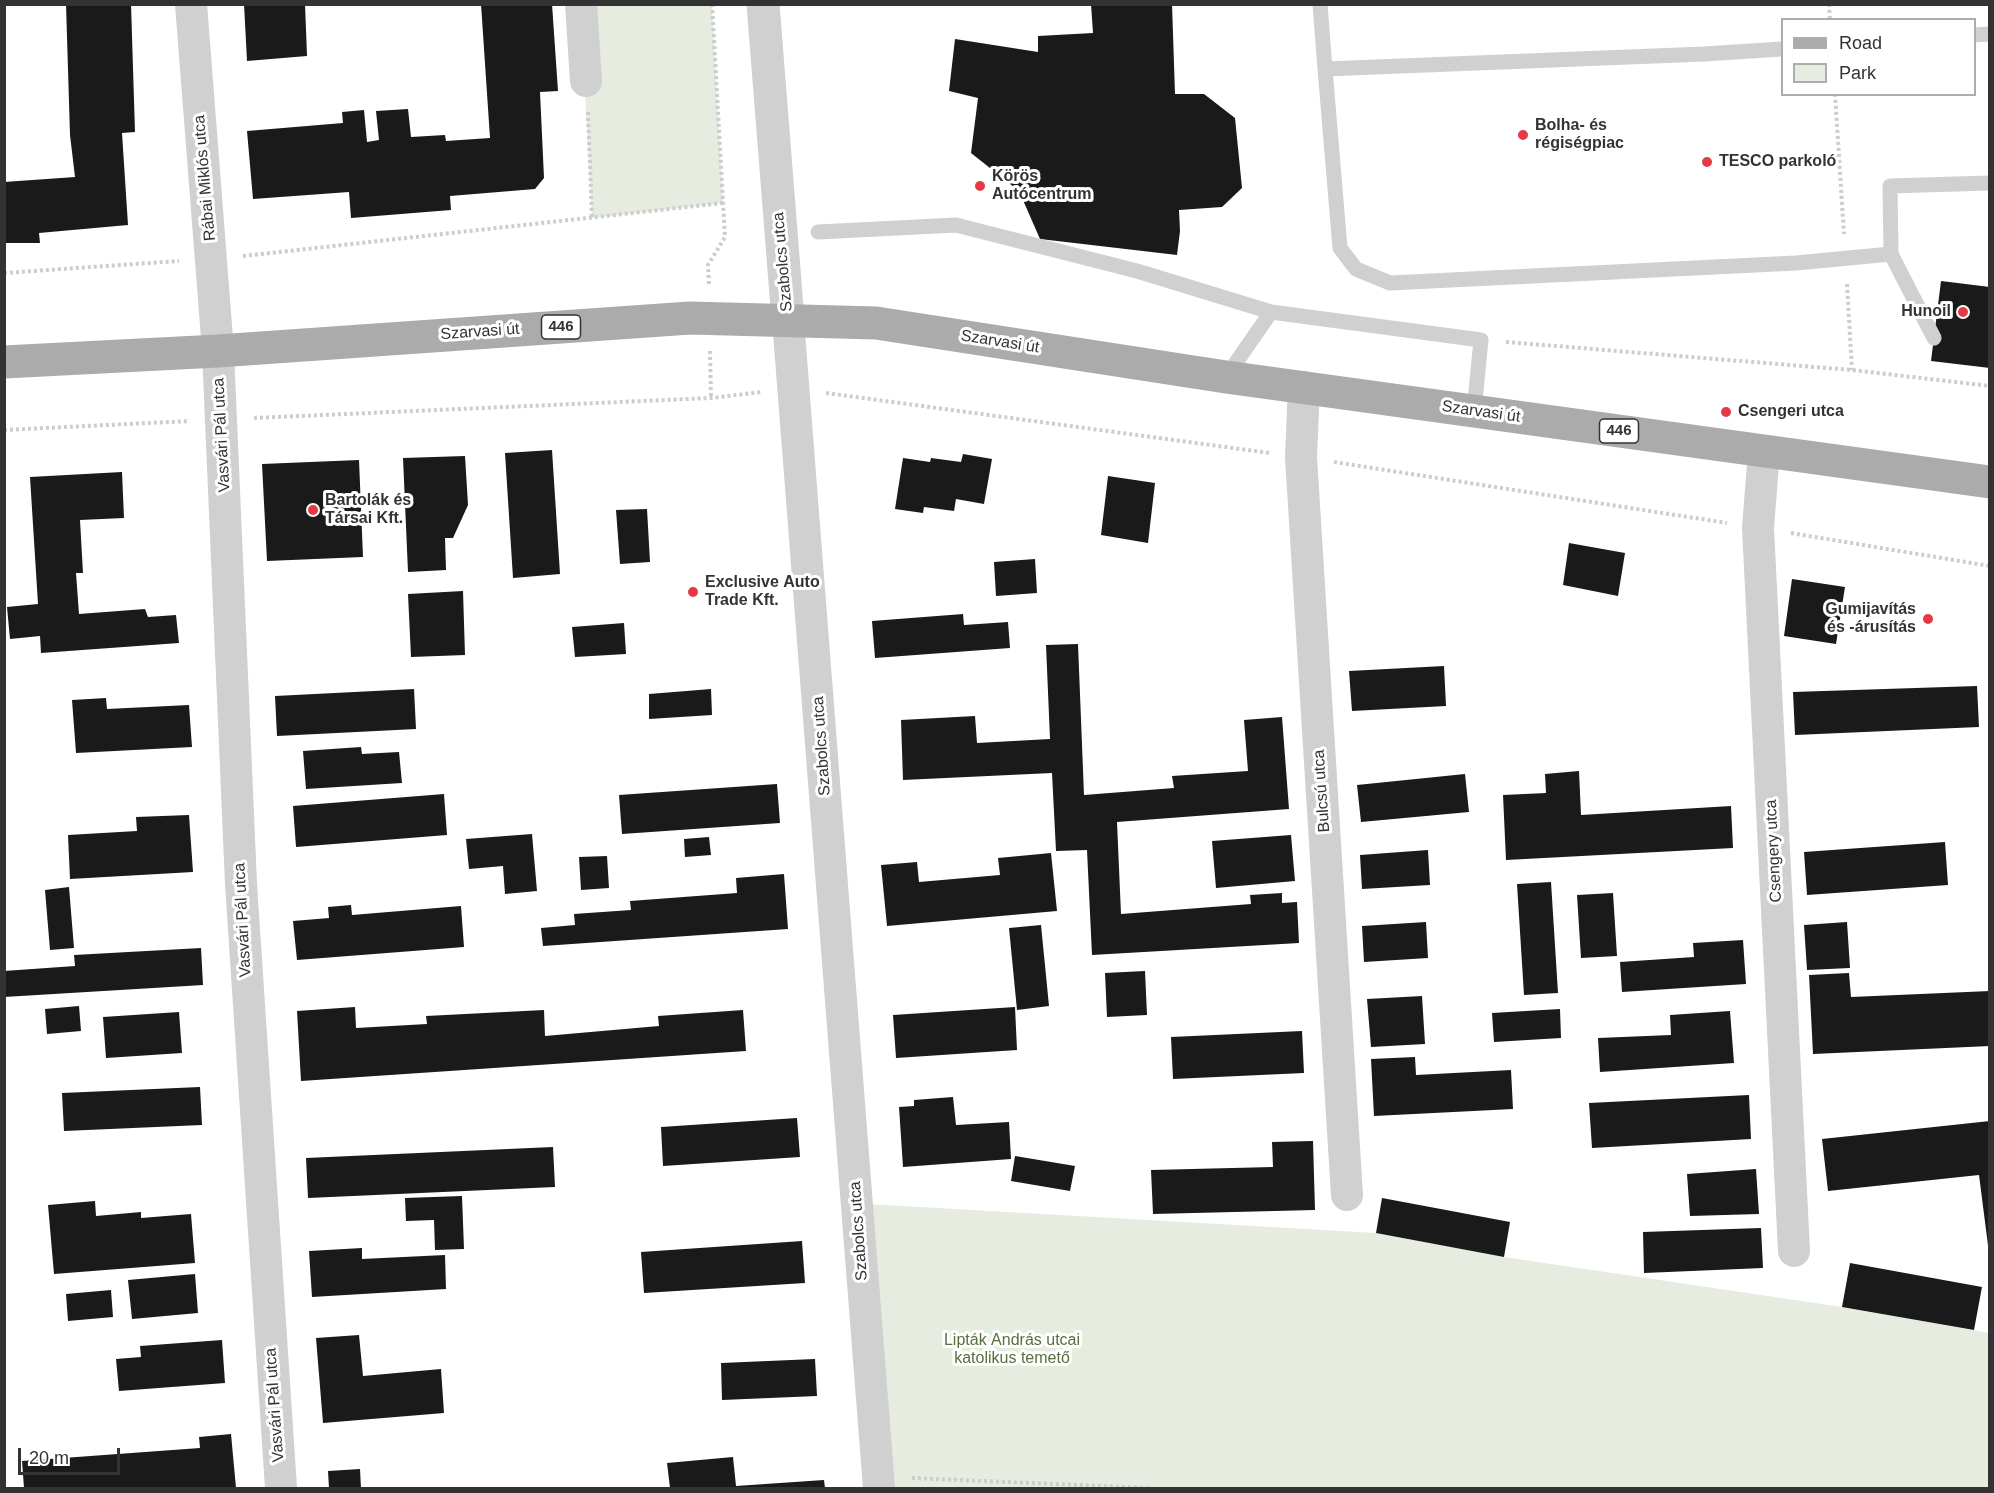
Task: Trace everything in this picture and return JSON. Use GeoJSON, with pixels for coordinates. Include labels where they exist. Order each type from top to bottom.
{"type":"FeatureCollection","features":[{"type":"Feature","properties":{"kind":"main road","name":"Szarvasi út"},"geometry":{"type":"LineString","coordinates":[[4,362],[218,351],[710,319],[876,323],[1226,377],[1989,482]]}},
{"type":"Feature","properties":{"kind":"street","name":"Rábai Miklós utca"},"geometry":{"type":"LineString","coordinates":[[190,4],[218,351]]}},
{"type":"Feature","properties":{"kind":"street"},"geometry":{"type":"LineString","coordinates":[[581,4],[586,81]]}},
{"type":"Feature","properties":{"kind":"street","name":"Szabolcs utca"},"geometry":{"type":"LineString","coordinates":[[763,4],[795,389],[878,1483]]}},
{"type":"Feature","properties":{"kind":"street","name":"Vasvári Pál utca"},"geometry":{"type":"LineString","coordinates":[[218,351],[240,884],[281,1488]]}},
{"type":"Feature","properties":{"kind":"street","name":"Bulcsú utca"},"geometry":{"type":"LineString","coordinates":[[1304,387],[1301,457],[1347,1195]]}},
{"type":"Feature","properties":{"kind":"street","name":"Csengery utca"},"geometry":{"type":"LineString","coordinates":[[1764,451],[1758,528],[1794,1251]]}},
{"type":"Feature","properties":{"kind":"lane"},"geometry":{"type":"LineString","coordinates":[[1320,4],[1340,249],[1356,269],[1390,283],[1796,263],[1891,254]]}},
{"type":"Feature","properties":{"kind":"lane"},"geometry":{"type":"LineString","coordinates":[[1325,69],[1781,49]]}},
{"type":"Feature","properties":{"kind":"lane"},"geometry":{"type":"LineString","coordinates":[[1934,338],[1891,254],[1890,186],[1989,183]]}},
{"type":"Feature","properties":{"kind":"lane"},"geometry":{"type":"LineString","coordinates":[[818,232],[956,225],[1137,270],[1271,312],[1481,340],[1474,411]]}},
{"type":"Feature","properties":{"kind":"lane"},"geometry":{"type":"LineString","coordinates":[[1226,377],[1271,312]]}},
{"type":"Feature","properties":{"kind":"path"},"geometry":{"type":"LineString","coordinates":[[711,398],[708,266],[724,237],[712,4]]}},
{"type":"Feature","properties":{"kind":"path"},"geometry":{"type":"LineString","coordinates":[[586,81],[592,218]]}},
{"type":"Feature","properties":{"kind":"path"},"geometry":{"type":"LineString","coordinates":[[4,273],[211,259],[723,203]]}},
{"type":"Feature","properties":{"kind":"path"},"geometry":{"type":"LineString","coordinates":[[1481,340],[1852,370],[1989,386]]}},
{"type":"Feature","properties":{"kind":"path"},"geometry":{"type":"LineString","coordinates":[[4,430],[711,398],[795,389],[1301,457],[1989,566]]}},
{"type":"Feature","properties":{"kind":"path"},"geometry":{"type":"LineString","coordinates":[[878,1483],[1150,1488]]}},
{"type":"Feature","properties":{"kind":"green space"},"geometry":{"type":"Polygon","coordinates":[[[580,5],[712,5],[723,203],[592,218],[580,5]]]}},
{"type":"Feature","properties":{"kind":"green space","name":"Lipták András utcai katolikus temető"},"geometry":{"type":"Polygon","coordinates":[[[867,1204],[1376,1233],[1504,1257],[1842,1307],[1989,1333],[1989,1488],[879,1488],[867,1204]]]}},
{"type":"Feature","properties":{"kind":"building"},"geometry":{"type":"Polygon","coordinates":[[[66,4],[131,4],[135,132],[122,133],[128,225],[39,233],[40,243],[4,243],[4,182],[75,177],[70,135],[66,4]]]}},
{"type":"Feature","properties":{"kind":"building"},"geometry":{"type":"Polygon","coordinates":[[[244,4],[305,4],[307,56],[247,61],[244,4]]]}},
{"type":"Feature","properties":{"kind":"building"},"geometry":{"type":"Polygon","coordinates":[[[481,4],[552,4],[558,91],[540,92],[544,178],[535,189],[450,196],[451,210],[351,218],[349,192],[253,199],[247,131],[343,123],[342,112],[364,110],[367,142],[379,140],[376,111],[408,109],[411,137],[445,135],[446,141],[490,138],[481,4]]]}},
{"type":"Feature","properties":{"kind":"building"},"geometry":{"type":"Polygon","coordinates":[[[1091,4],[1172,4],[1175,94],[1204,94],[1235,118],[1242,188],[1222,207],[1179,210],[1180,231],[1177,255],[1040,239],[1019,191],[971,153],[978,98],[949,91],[955,39],[1038,52],[1038,36],[1093,33],[1091,4]]]}},
{"type":"Feature","properties":{"kind":"building","name":"Hunoil"},"geometry":{"type":"Polygon","coordinates":[[[1941,281],[1990,287],[1990,368],[1931,361],[1941,281]]]}},
{"type":"Feature","properties":{"kind":"building"},"geometry":{"type":"Polygon","coordinates":[[[552,450],[560,574],[513,578],[505,453],[552,450]]]}},
{"type":"Feature","properties":{"kind":"building"},"geometry":{"type":"Polygon","coordinates":[[[963,454],[992,459],[984,504],[956,499],[954,511],[924,507],[923,513],[895,509],[903,458],[930,462],[931,458],[961,462],[963,454]]]}},
{"type":"Feature","properties":{"kind":"building"},"geometry":{"type":"Polygon","coordinates":[[[465,456],[468,505],[453,538],[445,538],[446,570],[408,572],[403,458],[465,456]]]}},
{"type":"Feature","properties":{"kind":"building","name":"Bartolák és Társai Kft."},"geometry":{"type":"Polygon","coordinates":[[[359,460],[363,557],[267,561],[262,464],[359,460]]]}},
{"type":"Feature","properties":{"kind":"building"},"geometry":{"type":"Polygon","coordinates":[[[122,472],[124,518],[80,520],[83,573],[76,573],[79,614],[145,609],[148,617],[176,615],[179,643],[41,653],[40,636],[10,639],[7,607],[38,604],[30,477],[122,472]]]}},
{"type":"Feature","properties":{"kind":"building"},"geometry":{"type":"Polygon","coordinates":[[[1108,476],[1155,483],[1148,543],[1101,535],[1108,476]]]}},
{"type":"Feature","properties":{"kind":"building"},"geometry":{"type":"Polygon","coordinates":[[[647,509],[650,562],[620,564],[616,510],[647,509]]]}},
{"type":"Feature","properties":{"kind":"building"},"geometry":{"type":"Polygon","coordinates":[[[1569,543],[1625,553],[1618,596],[1563,585],[1569,543]]]}},
{"type":"Feature","properties":{"kind":"building"},"geometry":{"type":"Polygon","coordinates":[[[1035,559],[1037,593],[996,596],[994,562],[1035,559]]]}},
{"type":"Feature","properties":{"kind":"building"},"geometry":{"type":"Polygon","coordinates":[[[1792,579],[1845,587],[1836,644],[1784,636],[1792,579]]]}},
{"type":"Feature","properties":{"kind":"building"},"geometry":{"type":"Polygon","coordinates":[[[463,591],[465,655],[411,657],[408,594],[463,591]]]}},
{"type":"Feature","properties":{"kind":"building"},"geometry":{"type":"Polygon","coordinates":[[[963,614],[964,625],[1008,622],[1010,648],[875,658],[872,621],[963,614]]]}},
{"type":"Feature","properties":{"kind":"building"},"geometry":{"type":"Polygon","coordinates":[[[624,623],[626,654],[575,657],[572,627],[624,623]]]}},
{"type":"Feature","properties":{"kind":"building"},"geometry":{"type":"Polygon","coordinates":[[[1078,644],[1084,795],[1174,788],[1172,776],[1248,771],[1244,720],[1282,717],[1289,809],[1117,822],[1121,914],[1251,904],[1250,895],[1282,893],[1282,903],[1297,902],[1299,943],[1092,955],[1087,850],[1056,851],[1052,773],[903,780],[901,720],[975,716],[977,743],[1050,739],[1046,645],[1078,644]]]}},
{"type":"Feature","properties":{"kind":"building"},"geometry":{"type":"Polygon","coordinates":[[[1444,666],[1446,706],[1352,711],[1349,671],[1444,666]]]}},
{"type":"Feature","properties":{"kind":"building"},"geometry":{"type":"Polygon","coordinates":[[[1977,686],[1979,727],[1795,735],[1793,692],[1977,686]]]}},
{"type":"Feature","properties":{"kind":"building"},"geometry":{"type":"Polygon","coordinates":[[[414,689],[416,729],[277,736],[275,696],[414,689]]]}},
{"type":"Feature","properties":{"kind":"building"},"geometry":{"type":"Polygon","coordinates":[[[711,689],[712,715],[649,719],[649,694],[711,689]]]}},
{"type":"Feature","properties":{"kind":"building"},"geometry":{"type":"Polygon","coordinates":[[[106,698],[107,709],[189,705],[192,747],[76,753],[72,700],[106,698]]]}},
{"type":"Feature","properties":{"kind":"building"},"geometry":{"type":"Polygon","coordinates":[[[361,747],[362,754],[399,752],[402,783],[306,789],[303,751],[361,747]]]}},
{"type":"Feature","properties":{"kind":"building"},"geometry":{"type":"Polygon","coordinates":[[[1579,771],[1581,815],[1731,806],[1733,848],[1506,860],[1503,795],[1546,793],[1545,774],[1579,771]]]}},
{"type":"Feature","properties":{"kind":"building"},"geometry":{"type":"Polygon","coordinates":[[[1465,774],[1469,812],[1361,822],[1357,785],[1465,774]]]}},
{"type":"Feature","properties":{"kind":"building"},"geometry":{"type":"Polygon","coordinates":[[[777,784],[780,823],[622,834],[619,795],[777,784]]]}},
{"type":"Feature","properties":{"kind":"building"},"geometry":{"type":"Polygon","coordinates":[[[444,794],[447,835],[296,847],[293,806],[444,794]]]}},
{"type":"Feature","properties":{"kind":"building"},"geometry":{"type":"Polygon","coordinates":[[[189,815],[193,872],[70,879],[68,835],[137,831],[136,817],[189,815]]]}},
{"type":"Feature","properties":{"kind":"building"},"geometry":{"type":"Polygon","coordinates":[[[532,834],[537,891],[505,894],[503,866],[469,869],[466,839],[532,834]]]}},
{"type":"Feature","properties":{"kind":"building"},"geometry":{"type":"Polygon","coordinates":[[[1291,835],[1295,881],[1216,888],[1212,841],[1291,835]]]}},
{"type":"Feature","properties":{"kind":"building"},"geometry":{"type":"Polygon","coordinates":[[[709,837],[711,855],[685,857],[684,839],[709,837]]]}},
{"type":"Feature","properties":{"kind":"building"},"geometry":{"type":"Polygon","coordinates":[[[1945,842],[1948,885],[1807,895],[1804,852],[1945,842]]]}},
{"type":"Feature","properties":{"kind":"building"},"geometry":{"type":"Polygon","coordinates":[[[1428,850],[1430,885],[1362,889],[1360,855],[1428,850]]]}},
{"type":"Feature","properties":{"kind":"building"},"geometry":{"type":"Polygon","coordinates":[[[1051,853],[1057,911],[887,926],[881,865],[917,862],[919,882],[1000,875],[998,858],[1051,853]]]}},
{"type":"Feature","properties":{"kind":"building"},"geometry":{"type":"Polygon","coordinates":[[[607,856],[609,888],[581,890],[579,857],[607,856]]]}},
{"type":"Feature","properties":{"kind":"building"},"geometry":{"type":"Polygon","coordinates":[[[784,874],[788,929],[543,946],[541,928],[575,925],[574,914],[631,910],[630,901],[737,893],[736,878],[784,874]]]}},
{"type":"Feature","properties":{"kind":"building"},"geometry":{"type":"Polygon","coordinates":[[[1551,882],[1558,993],[1524,995],[1517,884],[1551,882]]]}},
{"type":"Feature","properties":{"kind":"building"},"geometry":{"type":"Polygon","coordinates":[[[69,887],[74,948],[50,950],[45,890],[69,887]]]}},
{"type":"Feature","properties":{"kind":"building"},"geometry":{"type":"Polygon","coordinates":[[[1613,893],[1617,956],[1581,958],[1577,895],[1613,893]]]}},
{"type":"Feature","properties":{"kind":"building"},"geometry":{"type":"Polygon","coordinates":[[[351,905],[352,915],[461,906],[464,947],[297,960],[293,921],[329,918],[328,907],[351,905]]]}},
{"type":"Feature","properties":{"kind":"building"},"geometry":{"type":"Polygon","coordinates":[[[1426,922],[1428,958],[1364,962],[1362,926],[1426,922]]]}},
{"type":"Feature","properties":{"kind":"building"},"geometry":{"type":"Polygon","coordinates":[[[1847,922],[1850,968],[1807,970],[1804,925],[1847,922]]]}},
{"type":"Feature","properties":{"kind":"building"},"geometry":{"type":"Polygon","coordinates":[[[1041,925],[1049,1006],[1017,1010],[1009,928],[1041,925]]]}},
{"type":"Feature","properties":{"kind":"building"},"geometry":{"type":"Polygon","coordinates":[[[1743,940],[1746,984],[1622,992],[1620,962],[1694,957],[1693,943],[1743,940]]]}},
{"type":"Feature","properties":{"kind":"building"},"geometry":{"type":"Polygon","coordinates":[[[201,948],[203,985],[4,997],[4,971],[75,966],[74,955],[201,948]]]}},
{"type":"Feature","properties":{"kind":"building"},"geometry":{"type":"Polygon","coordinates":[[[1145,971],[1147,1015],[1107,1017],[1105,973],[1145,971]]]}},
{"type":"Feature","properties":{"kind":"building"},"geometry":{"type":"Polygon","coordinates":[[[1849,973],[1851,997],[1990,991],[1990,1046],[1813,1054],[1809,975],[1849,973]]]}},
{"type":"Feature","properties":{"kind":"building"},"geometry":{"type":"Polygon","coordinates":[[[1422,996],[1425,1044],[1371,1047],[1367,999],[1422,996]]]}},
{"type":"Feature","properties":{"kind":"building"},"geometry":{"type":"Polygon","coordinates":[[[79,1006],[81,1031],[47,1034],[45,1009],[79,1006]]]}},
{"type":"Feature","properties":{"kind":"building"},"geometry":{"type":"Polygon","coordinates":[[[355,1007],[356,1028],[427,1024],[426,1016],[544,1010],[545,1036],[659,1026],[658,1016],[743,1010],[746,1051],[301,1081],[297,1011],[355,1007]]]}},
{"type":"Feature","properties":{"kind":"building"},"geometry":{"type":"Polygon","coordinates":[[[1015,1007],[1017,1050],[896,1058],[893,1015],[1015,1007]]]}},
{"type":"Feature","properties":{"kind":"building"},"geometry":{"type":"Polygon","coordinates":[[[1560,1009],[1561,1038],[1494,1042],[1492,1013],[1560,1009]]]}},
{"type":"Feature","properties":{"kind":"building"},"geometry":{"type":"Polygon","coordinates":[[[1730,1011],[1734,1063],[1600,1072],[1598,1038],[1671,1035],[1670,1015],[1730,1011]]]}},
{"type":"Feature","properties":{"kind":"building"},"geometry":{"type":"Polygon","coordinates":[[[179,1012],[182,1053],[106,1058],[103,1017],[179,1012]]]}},
{"type":"Feature","properties":{"kind":"building"},"geometry":{"type":"Polygon","coordinates":[[[1302,1031],[1304,1073],[1173,1079],[1171,1037],[1302,1031]]]}},
{"type":"Feature","properties":{"kind":"building"},"geometry":{"type":"Polygon","coordinates":[[[1415,1057],[1416,1075],[1511,1070],[1513,1109],[1374,1116],[1371,1059],[1415,1057]]]}},
{"type":"Feature","properties":{"kind":"building"},"geometry":{"type":"Polygon","coordinates":[[[200,1087],[202,1125],[64,1131],[62,1093],[200,1087]]]}},
{"type":"Feature","properties":{"kind":"building"},"geometry":{"type":"Polygon","coordinates":[[[1749,1095],[1751,1139],[1592,1148],[1589,1103],[1749,1095]]]}},
{"type":"Feature","properties":{"kind":"building"},"geometry":{"type":"Polygon","coordinates":[[[953,1097],[956,1125],[1009,1122],[1011,1159],[903,1167],[899,1107],[914,1106],[914,1100],[953,1097]]]}},
{"type":"Feature","properties":{"kind":"building"},"geometry":{"type":"Polygon","coordinates":[[[797,1118],[800,1157],[663,1166],[661,1127],[797,1118]]]}},
{"type":"Feature","properties":{"kind":"building"},"geometry":{"type":"Polygon","coordinates":[[[1990,1121],[1990,1261],[1979,1175],[1828,1191],[1822,1139],[1990,1121]]]}},
{"type":"Feature","properties":{"kind":"building"},"geometry":{"type":"Polygon","coordinates":[[[1313,1141],[1315,1210],[1153,1214],[1151,1170],[1273,1167],[1272,1142],[1313,1141]]]}},
{"type":"Feature","properties":{"kind":"building"},"geometry":{"type":"Polygon","coordinates":[[[553,1147],[555,1187],[308,1198],[306,1158],[553,1147]]]}},
{"type":"Feature","properties":{"kind":"building"},"geometry":{"type":"Polygon","coordinates":[[[1015,1156],[1075,1166],[1070,1191],[1011,1181],[1015,1156]]]}},
{"type":"Feature","properties":{"kind":"building"},"geometry":{"type":"Polygon","coordinates":[[[1756,1169],[1759,1214],[1690,1216],[1687,1174],[1756,1169]]]}},
{"type":"Feature","properties":{"kind":"building"},"geometry":{"type":"Polygon","coordinates":[[[462,1196],[464,1249],[435,1250],[434,1220],[406,1221],[405,1198],[462,1196]]]}},
{"type":"Feature","properties":{"kind":"building"},"geometry":{"type":"Polygon","coordinates":[[[1382,1198],[1510,1222],[1504,1257],[1376,1233],[1382,1198]]]}},
{"type":"Feature","properties":{"kind":"building"},"geometry":{"type":"Polygon","coordinates":[[[95,1201],[96,1216],[141,1212],[141,1218],[191,1214],[195,1263],[54,1274],[48,1205],[95,1201]]]}},
{"type":"Feature","properties":{"kind":"building"},"geometry":{"type":"Polygon","coordinates":[[[1761,1228],[1763,1268],[1644,1273],[1643,1232],[1761,1228]]]}},
{"type":"Feature","properties":{"kind":"building"},"geometry":{"type":"Polygon","coordinates":[[[802,1241],[805,1283],[644,1293],[641,1252],[802,1241]]]}},
{"type":"Feature","properties":{"kind":"building"},"geometry":{"type":"Polygon","coordinates":[[[362,1248],[362,1259],[445,1255],[446,1289],[312,1297],[309,1251],[362,1248]]]}},
{"type":"Feature","properties":{"kind":"building"},"geometry":{"type":"Polygon","coordinates":[[[1850,1263],[1982,1287],[1974,1330],[1842,1307],[1850,1263]]]}},
{"type":"Feature","properties":{"kind":"building"},"geometry":{"type":"Polygon","coordinates":[[[195,1274],[198,1313],[132,1319],[128,1280],[195,1274]]]}},
{"type":"Feature","properties":{"kind":"building"},"geometry":{"type":"Polygon","coordinates":[[[111,1290],[113,1317],[68,1321],[66,1294],[111,1290]]]}},
{"type":"Feature","properties":{"kind":"building"},"geometry":{"type":"Polygon","coordinates":[[[359,1335],[363,1376],[441,1369],[444,1413],[323,1423],[316,1338],[359,1335]]]}},
{"type":"Feature","properties":{"kind":"building"},"geometry":{"type":"Polygon","coordinates":[[[222,1340],[225,1383],[119,1391],[116,1359],[141,1357],[140,1346],[222,1340]]]}},
{"type":"Feature","properties":{"kind":"building"},"geometry":{"type":"Polygon","coordinates":[[[815,1359],[817,1396],[722,1400],[721,1363],[815,1359]]]}},
{"type":"Feature","properties":{"kind":"building"},"geometry":{"type":"Polygon","coordinates":[[[231,1434],[236,1488],[24,1488],[22,1461],[200,1448],[199,1437],[231,1434]]]}},
{"type":"Feature","properties":{"kind":"building"},"geometry":{"type":"Polygon","coordinates":[[[733,1457],[736,1486],[824,1480],[825,1488],[670,1488],[667,1463],[733,1457]]]}},
{"type":"Feature","properties":{"kind":"building"},"geometry":{"type":"Polygon","coordinates":[[[360,1469],[361,1488],[329,1488],[328,1471],[360,1469]]]}},
{"type":"Feature","properties":{"kind":"place","name":"Bolha- és régiségpiac"},"geometry":{"type":"Point","coordinates":[1523,135]}},
{"type":"Feature","properties":{"kind":"place","name":"TESCO parkoló"},"geometry":{"type":"Point","coordinates":[1707,162]}},
{"type":"Feature","properties":{"kind":"place","name":"Körös Autócentrum"},"geometry":{"type":"Point","coordinates":[980,186]}},
{"type":"Feature","properties":{"kind":"place","name":"Hunoil"},"geometry":{"type":"Point","coordinates":[1963,312]}},
{"type":"Feature","properties":{"kind":"place","name":"Csengeri utca"},"geometry":{"type":"Point","coordinates":[1726,412]}},
{"type":"Feature","properties":{"kind":"place","name":"Bartolák és Társai Kft."},"geometry":{"type":"Point","coordinates":[313,510]}},
{"type":"Feature","properties":{"kind":"place","name":"Exclusive Auto Trade Kft."},"geometry":{"type":"Point","coordinates":[693,592]}},
{"type":"Feature","properties":{"kind":"place","name":"Gumijavítás és -árusítás"},"geometry":{"type":"Point","coordinates":[1928,619]}}]}
